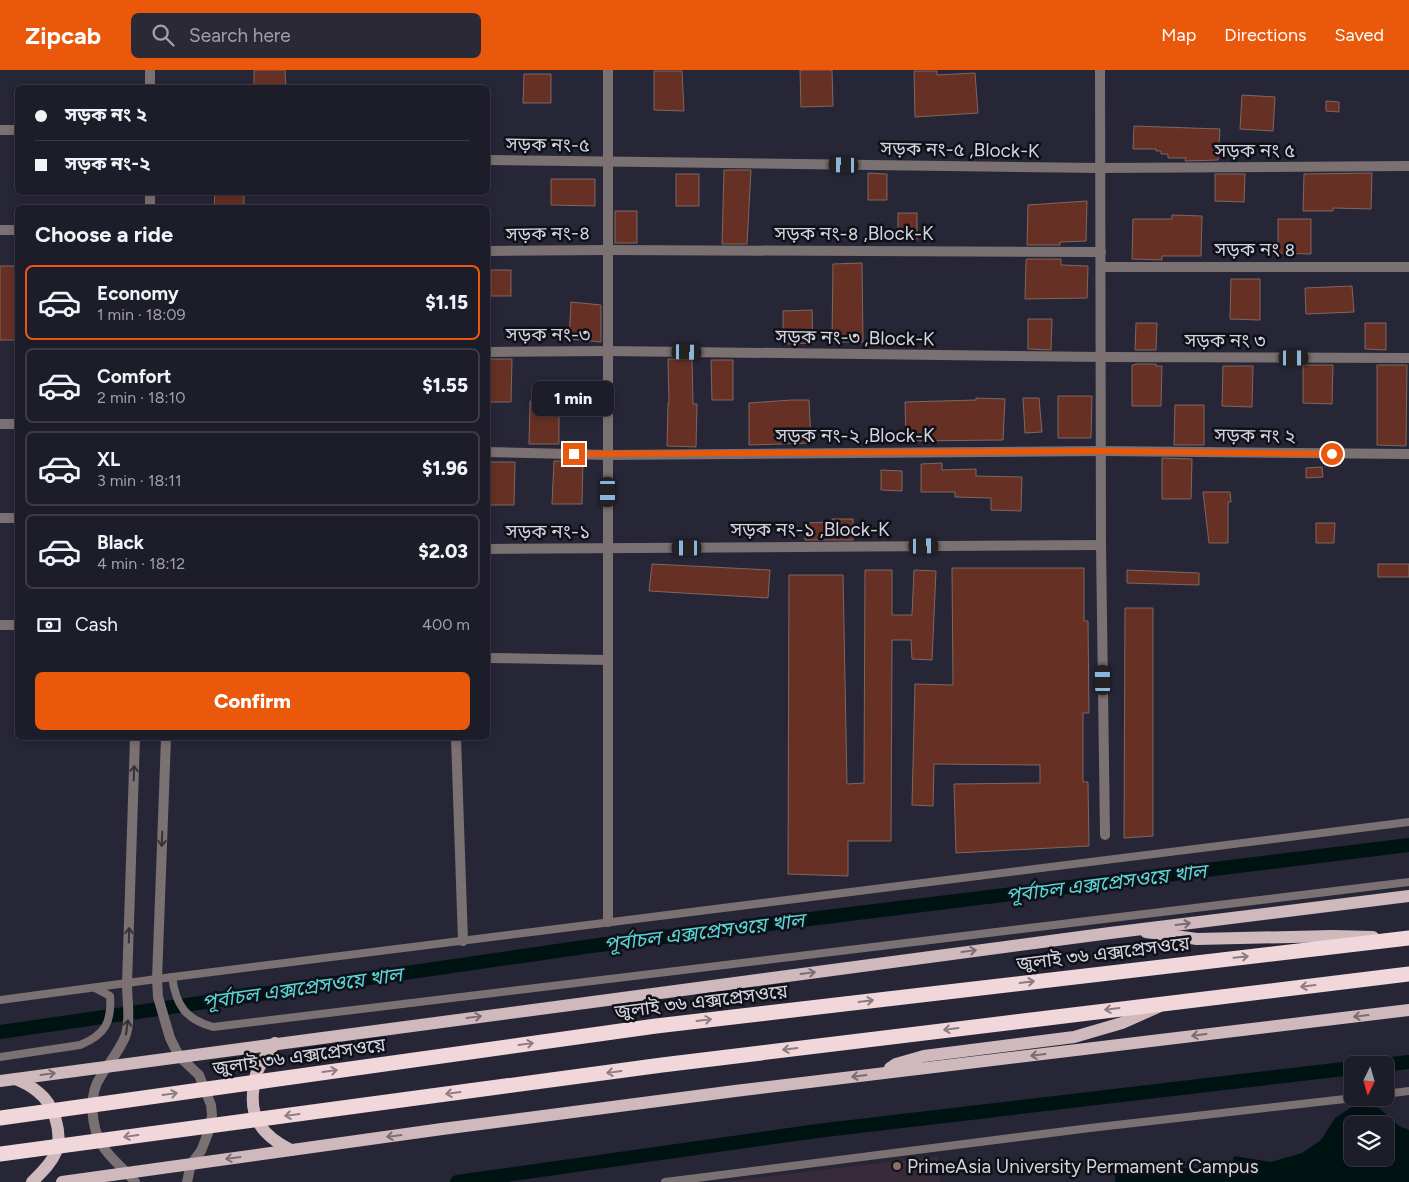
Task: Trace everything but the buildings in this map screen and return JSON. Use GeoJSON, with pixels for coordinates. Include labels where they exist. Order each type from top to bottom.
{"type":"FeatureCollection","features":[{"type":"Feature","properties":{"kind":"highway","name":"জুলাই ৩৬ এক্সপ্রেসওয়ে"},"geometry":{"type":"LineString","coordinates":[[0,1118],[656,1026],[1408,938]]}},
{"type":"Feature","properties":{"kind":"highway"},"geometry":{"type":"LineString","coordinates":[[0,1154],[652,1066],[1409,974]]}},
{"type":"Feature","properties":{"kind":"main road"},"geometry":{"type":"LineString","coordinates":[[0,1081],[1134,930],[1409,896]]}},
{"type":"Feature","properties":{"kind":"main road"},"geometry":{"type":"LineString","coordinates":[[1134,930],[1197,939],[1334,936],[1408,938]]}},
{"type":"Feature","properties":{"kind":"main road"},"geometry":{"type":"LineString","coordinates":[[882,1073],[896,1064],[924,1056],[1074,1037],[1122,1023],[1170,1002]]}},
{"type":"Feature","properties":{"kind":"main road"},"geometry":{"type":"LineString","coordinates":[[62,1182],[131,1177],[191,1164],[442,1129],[882,1073],[1409,1010]]}},
{"type":"Feature","properties":{"kind":"main road"},"geometry":{"type":"LineString","coordinates":[[275,1043],[257,1071],[252,1094],[252,1106],[255,1117],[264,1131],[275,1142],[291,1150]]}},
{"type":"Feature","properties":{"kind":"main road"},"geometry":{"type":"LineString","coordinates":[[15,1078],[34,1088],[46,1099],[58,1131],[56,1151],[47,1166],[32,1182]]}},
{"type":"Feature","properties":{"kind":"street"},"geometry":{"type":"LineString","coordinates":[[150,70],[150,85]]}},
{"type":"Feature","properties":{"kind":"street"},"geometry":{"type":"LineString","coordinates":[[608,70],[608,922]]}},
{"type":"Feature","properties":{"kind":"street"},"geometry":{"type":"LineString","coordinates":[[1100,70],[1101,545],[1106,835]]}},
{"type":"Feature","properties":{"kind":"street"},"geometry":{"type":"LineString","coordinates":[[0,130],[15,130]]}},
{"type":"Feature","properties":{"kind":"street","name":"সড়ক নং-৫"},"geometry":{"type":"LineString","coordinates":[[490,160],[608,162]]}},
{"type":"Feature","properties":{"kind":"street","name":"সড়ক নং-৫ ,Block-K"},"geometry":{"type":"LineString","coordinates":[[608,162],[1101,168]]}},
{"type":"Feature","properties":{"kind":"street","name":"সড়ক নং ৫"},"geometry":{"type":"LineString","coordinates":[[1101,168],[1409,166]]}},
{"type":"Feature","properties":{"kind":"street"},"geometry":{"type":"LineString","coordinates":[[0,230],[15,230]]}},
{"type":"Feature","properties":{"kind":"street","name":"সড়ক নং-৪"},"geometry":{"type":"LineString","coordinates":[[490,251],[608,250]]}},
{"type":"Feature","properties":{"kind":"street","name":"সড়ক নং-৪ ,Block-K"},"geometry":{"type":"LineString","coordinates":[[608,250],[1101,252]]}},
{"type":"Feature","properties":{"kind":"street","name":"সড়ক নং ৪"},"geometry":{"type":"LineString","coordinates":[[1101,267],[1409,267]]}},
{"type":"Feature","properties":{"kind":"street","name":"সড়ক নং-৩"},"geometry":{"type":"LineString","coordinates":[[490,352],[608,351]]}},
{"type":"Feature","properties":{"kind":"street","name":"সড়ক নং-৩ ,Block-K"},"geometry":{"type":"LineString","coordinates":[[608,351],[1101,357]]}},
{"type":"Feature","properties":{"kind":"street","name":"সড়ক নং ৩"},"geometry":{"type":"LineString","coordinates":[[1101,357],[1409,358]]}},
{"type":"Feature","properties":{"kind":"street"},"geometry":{"type":"LineString","coordinates":[[0,424],[15,424]]}},
{"type":"Feature","properties":{"kind":"street","name":"সড়ক নং-২ ,Block-K"},"geometry":{"type":"LineString","coordinates":[[490,452],[608,455],[1101,451]]}},
{"type":"Feature","properties":{"kind":"street","name":"সড়ক নং ২"},"geometry":{"type":"LineString","coordinates":[[1101,451],[1409,454]]}},
{"type":"Feature","properties":{"kind":"street"},"geometry":{"type":"LineString","coordinates":[[0,518],[15,518]]}},
{"type":"Feature","properties":{"kind":"street","name":"সড়ক নং-১ ,Block-K"},"geometry":{"type":"LineString","coordinates":[[608,548],[1101,545]]}},
{"type":"Feature","properties":{"kind":"street","name":"সড়ক নং-১"},"geometry":{"type":"LineString","coordinates":[[490,548],[608,548]]}},
{"type":"Feature","properties":{"kind":"street"},"geometry":{"type":"LineString","coordinates":[[0,624],[15,625]]}},
{"type":"Feature","properties":{"kind":"street"},"geometry":{"type":"LineString","coordinates":[[490,658],[608,660]]}},
{"type":"Feature","properties":{"kind":"street"},"geometry":{"type":"LineString","coordinates":[[131,1177],[110,1157],[102,1146],[97,1135],[93,1109],[96,1087],[125,1036],[128,1020],[127,984],[136,740]]}},
{"type":"Feature","properties":{"kind":"street"},"geometry":{"type":"LineString","coordinates":[[166,740],[157,978],[158,997],[170,1038],[179,1056],[199,1075],[208,1095],[212,1115],[207,1138],[201,1151],[191,1164],[187,1182]]}},
{"type":"Feature","properties":{"kind":"street"},"geometry":{"type":"LineString","coordinates":[[456,740],[463,941]]}},
{"type":"Feature","properties":{"kind":"street"},"geometry":{"type":"LineString","coordinates":[[0,1000],[127,984],[157,978],[1409,822]]}},
{"type":"Feature","properties":{"kind":"street"},"geometry":{"type":"LineString","coordinates":[[172,977],[177,1001],[187,1015],[200,1024],[212,1027],[1409,882]]}},
{"type":"Feature","properties":{"kind":"street"},"geometry":{"type":"LineString","coordinates":[[0,1058],[80,1046],[92,1041],[108,1023],[111,1009],[110,996],[95,988]]}},
{"type":"Feature","properties":{"kind":"street"},"geometry":{"type":"LineString","coordinates":[[1394,1093],[1409,1091]]}},
{"type":"Feature","properties":{"kind":"street"},"geometry":{"type":"LineString","coordinates":[[665,1182],[1081,1129],[1344,1099]]}},
{"type":"Feature","properties":{"kind":"shaded area"},"geometry":{"type":"Polygon","coordinates":[[[1353,1106],[1379,1108],[1388,1116],[1344,1116],[1344,1166],[1394,1166],[1394,1122],[1409,1130],[1409,1182],[1115,1182],[1116,1168],[1230,1168],[1234,1156],[1271,1162],[1302,1153],[1321,1140],[1335,1118],[1353,1106]]]}},
{"type":"Feature","properties":{"kind":"shaded area","name":"PrimeAsia University Permament Campus"},"geometry":{"type":"Polygon","coordinates":[[[938,1156],[940,1182],[722,1182],[938,1156]]]}},
{"type":"Feature","properties":{"kind":"waterway","name":"পূর্বাচল এক্সপ্রেসওয়ে খাল"},"geometry":{"type":"LineString","coordinates":[[0,1032],[591,946],[1409,845]]}},
{"type":"Feature","properties":{"kind":"waterway","name":"পূর্বাচল এক্সপ্রেসওয়ে খাল"},"geometry":{"type":"LineString","coordinates":[[1394,1064],[1409,1062]]}},
{"type":"Feature","properties":{"kind":"waterway","name":"পূর্বাচল এক্সপ্রেসওয়ে খাল"},"geometry":{"type":"LineString","coordinates":[[457,1182],[817,1131],[1344,1069]]}},
{"type":"Feature","properties":{"kind":"place","name":"PrimeAsia University Permament Campus"},"geometry":{"type":"Point","coordinates":[897,1166]}},
{"type":"Feature","properties":{"kind":"route"},"geometry":{"type":"LineString","coordinates":[[574,454],[1101,451],[1332,454]]}}]}
